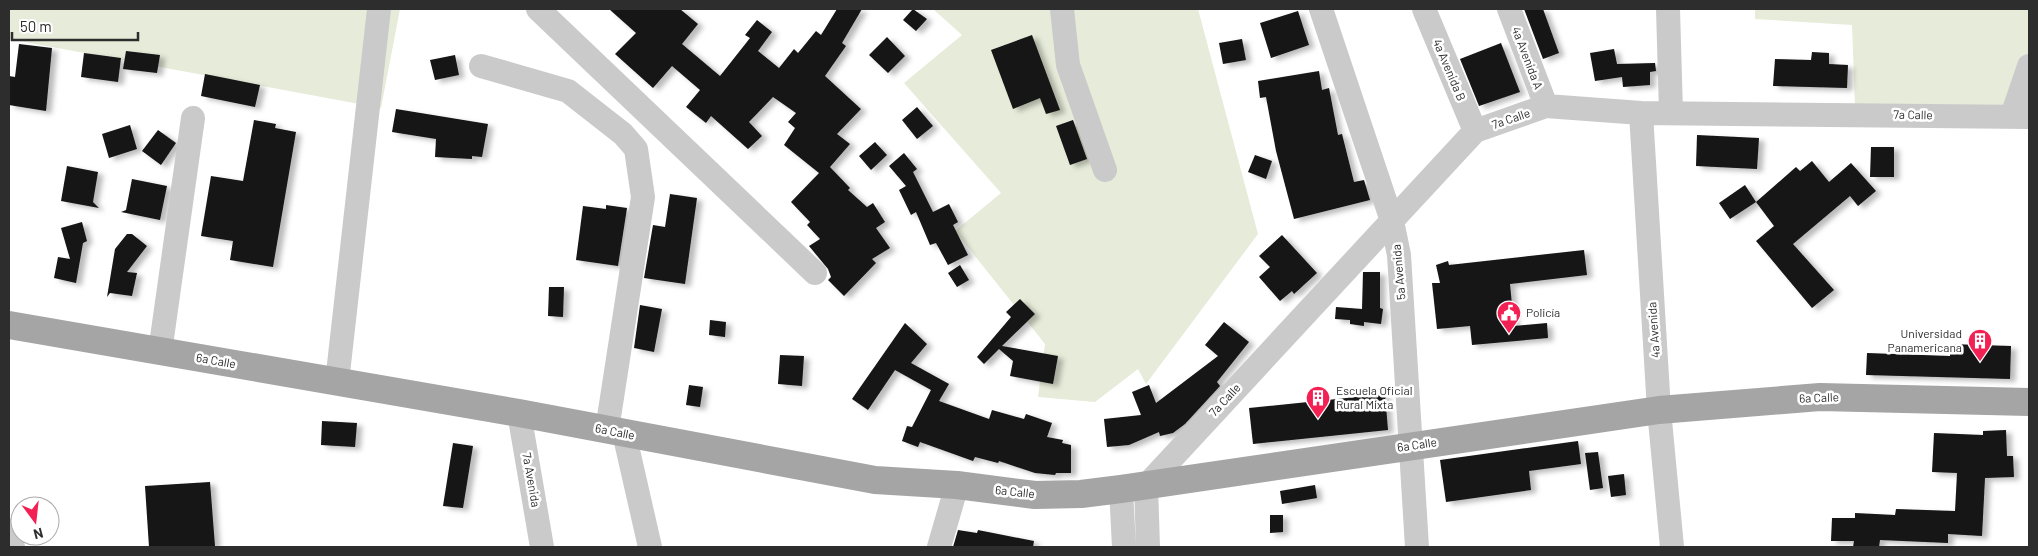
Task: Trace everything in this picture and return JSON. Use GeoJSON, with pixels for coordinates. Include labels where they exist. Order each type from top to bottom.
{"type":"FeatureCollection","features":[{"type":"Feature","properties":{"kind":"main road","name":"6a Calle"},"geometry":{"type":"LineString","coordinates":[[9,326],[519,413],[875,480],[957,486],[1035,495],[1081,494],[1134,487],[1659,410],[1820,397],[2029,402]]}},
{"type":"Feature","properties":{"kind":"street"},"geometry":{"type":"LineString","coordinates":[[337,382],[379,9]]}},
{"type":"Feature","properties":{"kind":"street"},"geometry":{"type":"LineString","coordinates":[[538,9],[815,273]]}},
{"type":"Feature","properties":{"kind":"street"},"geometry":{"type":"LineString","coordinates":[[1062,9],[1068,65],[1105,170]]}},
{"type":"Feature","properties":{"kind":"street","name":"5a Avenida"},"geometry":{"type":"LineString","coordinates":[[1321,9],[1392,221],[1399,255],[1417,547]]}},
{"type":"Feature","properties":{"kind":"street","name":"4a Avenida B"},"geometry":{"type":"LineString","coordinates":[[1424,9],[1475,132]]}},
{"type":"Feature","properties":{"kind":"street","name":"4a Avenida A"},"geometry":{"type":"LineString","coordinates":[[1509,9],[1546,106]]}},
{"type":"Feature","properties":{"kind":"street"},"geometry":{"type":"LineString","coordinates":[[1668,9],[1671,112]]}},
{"type":"Feature","properties":{"kind":"street"},"geometry":{"type":"LineString","coordinates":[[481,66],[568,91],[623,134],[636,149],[643,197],[616,432],[650,547]]}},
{"type":"Feature","properties":{"kind":"street"},"geometry":{"type":"LineString","coordinates":[[2022,116],[2014,110],[2029,66]]}},
{"type":"Feature","properties":{"kind":"street","name":"7a Calle"},"geometry":{"type":"LineString","coordinates":[[1134,487],[1392,221],[1475,132],[1546,106],[1641,113],[2022,116]]}},
{"type":"Feature","properties":{"kind":"street","name":"4a Avenida"},"geometry":{"type":"LineString","coordinates":[[1641,113],[1659,410],[1672,547]]}},
{"type":"Feature","properties":{"kind":"street"},"geometry":{"type":"LineString","coordinates":[[160,352],[193,118]]}},
{"type":"Feature","properties":{"kind":"street","name":"7a Avenida"},"geometry":{"type":"LineString","coordinates":[[519,413],[542,547]]}},
{"type":"Feature","properties":{"kind":"street"},"geometry":{"type":"LineString","coordinates":[[938,547],[957,486]]}},
{"type":"Feature","properties":{"kind":"street"},"geometry":{"type":"LineString","coordinates":[[1124,547],[1134,487]]}},
{"type":"Feature","properties":{"kind":"street"},"geometry":{"type":"LineString","coordinates":[[1134,487],[1148,547]]}},
{"type":"Feature","properties":{"kind":"street"},"geometry":{"type":"LineString","coordinates":[[9,530],[13,547]]}},
{"type":"Feature","properties":{"kind":"green space"},"geometry":{"type":"Polygon","coordinates":[[[9,9],[400,9],[381,108],[9,39],[9,9]]]}},
{"type":"Feature","properties":{"kind":"green space"},"geometry":{"type":"Polygon","coordinates":[[[933,9],[1198,9],[1258,234],[1146,384],[1138,369],[1095,402],[1038,397],[1045,344],[955,231],[1001,193],[904,83],[962,35],[933,9]]]}},
{"type":"Feature","properties":{"kind":"green space"},"geometry":{"type":"Polygon","coordinates":[[[1755,9],[2029,9],[2029,114],[1855,106],[1852,25],[1755,19],[1755,9]]]}},
{"type":"Feature","properties":{"kind":"building"},"geometry":{"type":"Polygon","coordinates":[[[609,9],[680,9],[698,24],[682,44],[720,76],[750,38],[745,35],[757,20],[772,32],[758,51],[779,68],[794,49],[798,53],[816,31],[821,35],[837,9],[862,9],[842,43],[846,46],[825,76],[861,109],[837,134],[850,144],[830,167],[850,188],[848,190],[867,207],[873,203],[885,222],[876,228],[890,248],[872,259],[876,263],[844,296],[828,280],[831,277],[828,269],[809,246],[820,239],[807,225],[810,222],[791,202],[819,173],[784,145],[795,128],[788,122],[796,113],[773,97],[749,122],[762,136],[748,149],[711,116],[706,123],[686,107],[700,90],[672,66],[653,88],[615,54],[636,33],[609,9]]]}},
{"type":"Feature","properties":{"kind":"building"},"geometry":{"type":"Polygon","coordinates":[[[913,9],[927,19],[916,31],[903,20],[913,9]]]}},
{"type":"Feature","properties":{"kind":"building"},"geometry":{"type":"Polygon","coordinates":[[[1524,9],[1543,9],[1559,53],[1543,59],[1524,9]]]}},
{"type":"Feature","properties":{"kind":"building"},"geometry":{"type":"Polygon","coordinates":[[[1298,11],[1309,45],[1271,58],[1260,23],[1298,11]]]}},
{"type":"Feature","properties":{"kind":"building"},"geometry":{"type":"Polygon","coordinates":[[[1032,35],[1060,110],[1046,114],[1040,98],[1013,109],[991,50],[1032,35]]]}},
{"type":"Feature","properties":{"kind":"building"},"geometry":{"type":"Polygon","coordinates":[[[887,37],[905,56],[888,73],[869,55],[887,37]]]}},
{"type":"Feature","properties":{"kind":"building"},"geometry":{"type":"Polygon","coordinates":[[[1242,39],[1246,60],[1223,64],[1219,43],[1242,39]]]}},
{"type":"Feature","properties":{"kind":"building"},"geometry":{"type":"Polygon","coordinates":[[[1501,43],[1520,92],[1479,106],[1460,59],[1501,43]]]}},
{"type":"Feature","properties":{"kind":"building"},"geometry":{"type":"Polygon","coordinates":[[[19,44],[52,48],[46,111],[9,105],[9,76],[15,77],[19,44]]]}},
{"type":"Feature","properties":{"kind":"building"},"geometry":{"type":"Polygon","coordinates":[[[1614,49],[1617,64],[1655,63],[1656,71],[1650,72],[1650,85],[1623,87],[1622,77],[1595,81],[1590,53],[1614,49]]]}},
{"type":"Feature","properties":{"kind":"building"},"geometry":{"type":"Polygon","coordinates":[[[126,51],[160,55],[157,73],[123,69],[126,51]]]}},
{"type":"Feature","properties":{"kind":"building"},"geometry":{"type":"Polygon","coordinates":[[[1812,52],[1829,53],[1829,64],[1848,65],[1847,88],[1773,86],[1775,59],[1811,60],[1812,52]]]}},
{"type":"Feature","properties":{"kind":"building"},"geometry":{"type":"Polygon","coordinates":[[[84,53],[121,58],[118,82],[81,77],[84,53]]]}},
{"type":"Feature","properties":{"kind":"building"},"geometry":{"type":"Polygon","coordinates":[[[455,55],[459,75],[435,80],[430,60],[455,55]]]}},
{"type":"Feature","properties":{"kind":"building"},"geometry":{"type":"Polygon","coordinates":[[[1319,71],[1322,90],[1329,88],[1338,135],[1342,134],[1354,182],[1364,180],[1370,200],[1294,219],[1276,151],[1266,97],[1260,98],[1258,81],[1319,71]]]}},
{"type":"Feature","properties":{"kind":"building"},"geometry":{"type":"Polygon","coordinates":[[[205,74],[260,85],[255,107],[201,96],[205,74]]]}},
{"type":"Feature","properties":{"kind":"building"},"geometry":{"type":"Polygon","coordinates":[[[917,107],[933,126],[917,139],[902,120],[917,107]]]}},
{"type":"Feature","properties":{"kind":"building"},"geometry":{"type":"Polygon","coordinates":[[[396,109],[488,124],[482,157],[472,156],[472,159],[435,157],[436,139],[392,132],[396,109]]]}},
{"type":"Feature","properties":{"kind":"building"},"geometry":{"type":"Polygon","coordinates":[[[254,120],[276,124],[275,128],[296,132],[273,267],[230,260],[233,241],[201,236],[211,176],[243,181],[254,120]]]}},
{"type":"Feature","properties":{"kind":"building"},"geometry":{"type":"Polygon","coordinates":[[[1073,120],[1087,159],[1070,165],[1056,126],[1073,120]]]}},
{"type":"Feature","properties":{"kind":"building"},"geometry":{"type":"Polygon","coordinates":[[[130,125],[137,149],[109,158],[102,134],[130,125]]]}},
{"type":"Feature","properties":{"kind":"building"},"geometry":{"type":"Polygon","coordinates":[[[158,130],[176,143],[161,165],[142,151],[158,130]]]}},
{"type":"Feature","properties":{"kind":"building"},"geometry":{"type":"Polygon","coordinates":[[[1697,135],[1759,138],[1757,169],[1696,166],[1697,135]]]}},
{"type":"Feature","properties":{"kind":"building"},"geometry":{"type":"Polygon","coordinates":[[[875,142],[887,155],[871,170],[859,156],[875,142]]]}},
{"type":"Feature","properties":{"kind":"building"},"geometry":{"type":"Polygon","coordinates":[[[1871,147],[1894,147],[1894,177],[1870,177],[1871,147]]]}},
{"type":"Feature","properties":{"kind":"building"},"geometry":{"type":"Polygon","coordinates":[[[904,153],[917,169],[913,172],[933,212],[949,204],[958,222],[953,225],[968,255],[948,265],[936,243],[930,245],[916,212],[911,215],[899,190],[906,186],[889,166],[904,153]]]}},
{"type":"Feature","properties":{"kind":"building"},"geometry":{"type":"Polygon","coordinates":[[[1255,155],[1272,161],[1266,179],[1248,172],[1255,155]]]}},
{"type":"Feature","properties":{"kind":"building"},"geometry":{"type":"Polygon","coordinates":[[[1812,161],[1829,182],[1851,163],[1876,191],[1858,206],[1850,196],[1793,244],[1834,290],[1812,308],[1756,241],[1774,226],[1756,202],[1796,167],[1800,171],[1812,161]]]}},
{"type":"Feature","properties":{"kind":"building"},"geometry":{"type":"Polygon","coordinates":[[[67,166],[98,172],[93,202],[99,208],[61,201],[67,166]]]}},
{"type":"Feature","properties":{"kind":"building"},"geometry":{"type":"Polygon","coordinates":[[[132,179],[167,186],[160,220],[121,212],[126,210],[132,179]]]}},
{"type":"Feature","properties":{"kind":"building"},"geometry":{"type":"Polygon","coordinates":[[[1745,185],[1756,202],[1730,219],[1719,203],[1745,185]]]}},
{"type":"Feature","properties":{"kind":"building"},"geometry":{"type":"Polygon","coordinates":[[[670,194],[697,198],[685,284],[644,278],[653,225],[665,227],[670,194]]]}},
{"type":"Feature","properties":{"kind":"building"},"geometry":{"type":"Polygon","coordinates":[[[606,205],[627,208],[618,266],[576,260],[583,206],[606,209],[606,205]]]}},
{"type":"Feature","properties":{"kind":"building"},"geometry":{"type":"Polygon","coordinates":[[[82,222],[87,241],[83,243],[76,283],[54,278],[58,257],[70,259],[61,228],[82,222]]]}},
{"type":"Feature","properties":{"kind":"building"},"geometry":{"type":"Polygon","coordinates":[[[127,234],[132,234],[147,246],[127,272],[137,273],[132,296],[110,293],[107,297],[115,249],[127,234]]]}},
{"type":"Feature","properties":{"kind":"building"},"geometry":{"type":"Polygon","coordinates":[[[1282,235],[1317,273],[1294,294],[1292,291],[1280,301],[1259,277],[1270,267],[1259,256],[1282,235]]]}},
{"type":"Feature","properties":{"kind":"building"},"geometry":{"type":"Polygon","coordinates":[[[1584,250],[1587,275],[1510,284],[1514,326],[1547,323],[1548,338],[1472,345],[1470,326],[1437,329],[1432,283],[1440,283],[1436,265],[1448,261],[1449,265],[1584,250]]]}},
{"type":"Feature","properties":{"kind":"building"},"geometry":{"type":"Polygon","coordinates":[[[960,265],[969,280],[957,287],[948,273],[960,265]]]}},
{"type":"Feature","properties":{"kind":"building"},"geometry":{"type":"Polygon","coordinates":[[[1363,272],[1380,272],[1380,308],[1383,309],[1381,324],[1364,322],[1364,326],[1350,324],[1350,320],[1335,319],[1336,307],[1362,309],[1363,272]]]}},
{"type":"Feature","properties":{"kind":"building"},"geometry":{"type":"Polygon","coordinates":[[[549,287],[564,287],[563,317],[548,316],[549,287]]]}},
{"type":"Feature","properties":{"kind":"building"},"geometry":{"type":"Polygon","coordinates":[[[1020,299],[1035,314],[1002,346],[1058,356],[1053,384],[1010,376],[1013,361],[999,349],[984,364],[977,357],[1011,317],[1006,312],[1020,299]]]}},
{"type":"Feature","properties":{"kind":"building"},"geometry":{"type":"Polygon","coordinates":[[[640,305],[662,309],[654,352],[634,348],[640,305]]]}},
{"type":"Feature","properties":{"kind":"building"},"geometry":{"type":"Polygon","coordinates":[[[710,320],[726,322],[725,337],[709,335],[710,320]]]}},
{"type":"Feature","properties":{"kind":"building"},"geometry":{"type":"Polygon","coordinates":[[[1224,322],[1249,342],[1217,382],[1220,386],[1185,424],[1173,433],[1160,436],[1159,432],[1129,445],[1107,447],[1104,419],[1141,415],[1132,392],[1149,385],[1156,403],[1218,356],[1205,345],[1224,322]]]}},
{"type":"Feature","properties":{"kind":"building"},"geometry":{"type":"Polygon","coordinates":[[[905,323],[927,344],[911,363],[949,384],[939,401],[989,419],[992,410],[1024,419],[1026,414],[1052,423],[1047,437],[1063,440],[1062,443],[1071,445],[1071,473],[1056,473],[1055,475],[1035,473],[999,461],[998,463],[975,457],[973,461],[920,442],[918,447],[902,441],[907,426],[912,427],[931,390],[895,370],[868,410],[852,399],[905,323]]]}},
{"type":"Feature","properties":{"kind":"building"},"geometry":{"type":"Polygon","coordinates":[[[1950,344],[2011,346],[2010,379],[1866,375],[1867,353],[1950,356],[1950,344]]]}},
{"type":"Feature","properties":{"kind":"building"},"geometry":{"type":"Polygon","coordinates":[[[780,355],[804,356],[802,386],[778,384],[780,355]]]}},
{"type":"Feature","properties":{"kind":"building"},"geometry":{"type":"Polygon","coordinates":[[[689,385],[703,387],[700,407],[686,405],[689,385]]]}},
{"type":"Feature","properties":{"kind":"building","name":"Escuela Oficial Rural Mixta"},"geometry":{"type":"Polygon","coordinates":[[[1385,394],[1388,430],[1253,444],[1249,408],[1385,394]]]}},
{"type":"Feature","properties":{"kind":"building"},"geometry":{"type":"Polygon","coordinates":[[[322,421],[357,423],[355,447],[321,445],[322,421]]]}},
{"type":"Feature","properties":{"kind":"building"},"geometry":{"type":"Polygon","coordinates":[[[2006,430],[2007,456],[2013,456],[2014,477],[1985,478],[1982,536],[1948,534],[1948,543],[1880,540],[1879,547],[1853,547],[1854,541],[1831,541],[1832,518],[1855,518],[1855,513],[1895,515],[1896,509],[1955,511],[1957,473],[1932,472],[1934,433],[1983,435],[1983,431],[2006,430]]]}},
{"type":"Feature","properties":{"kind":"building"},"geometry":{"type":"Polygon","coordinates":[[[1578,441],[1581,464],[1529,471],[1531,490],[1446,502],[1440,460],[1578,441]]]}},
{"type":"Feature","properties":{"kind":"building"},"geometry":{"type":"Polygon","coordinates":[[[453,443],[473,446],[463,508],[443,506],[453,443]]]}},
{"type":"Feature","properties":{"kind":"building"},"geometry":{"type":"Polygon","coordinates":[[[1598,452],[1603,488],[1590,490],[1585,453],[1598,452]]]}},
{"type":"Feature","properties":{"kind":"building"},"geometry":{"type":"Polygon","coordinates":[[[1624,474],[1626,495],[1611,497],[1608,476],[1624,474]]]}},
{"type":"Feature","properties":{"kind":"building"},"geometry":{"type":"Polygon","coordinates":[[[210,482],[215,546],[149,547],[145,486],[210,482]]]}},
{"type":"Feature","properties":{"kind":"building"},"geometry":{"type":"Polygon","coordinates":[[[1315,485],[1317,498],[1282,504],[1280,491],[1315,485]]]}},
{"type":"Feature","properties":{"kind":"building"},"geometry":{"type":"Polygon","coordinates":[[[1270,515],[1283,515],[1283,532],[1270,533],[1270,515]]]}},
{"type":"Feature","properties":{"kind":"building"},"geometry":{"type":"Polygon","coordinates":[[[958,530],[977,533],[978,530],[1034,541],[1033,547],[953,547],[958,530]]]}},
{"type":"Feature","properties":{"kind":"place","name":"Policía"},"geometry":{"type":"Point","coordinates":[1509,334]}},
{"type":"Feature","properties":{"kind":"place","name":"Universidad Panamericana"},"geometry":{"type":"Point","coordinates":[1980,362]}},
{"type":"Feature","properties":{"kind":"place","name":"Escuela Oficial Rural Mixta"},"geometry":{"type":"Point","coordinates":[1318,419]}}]}
